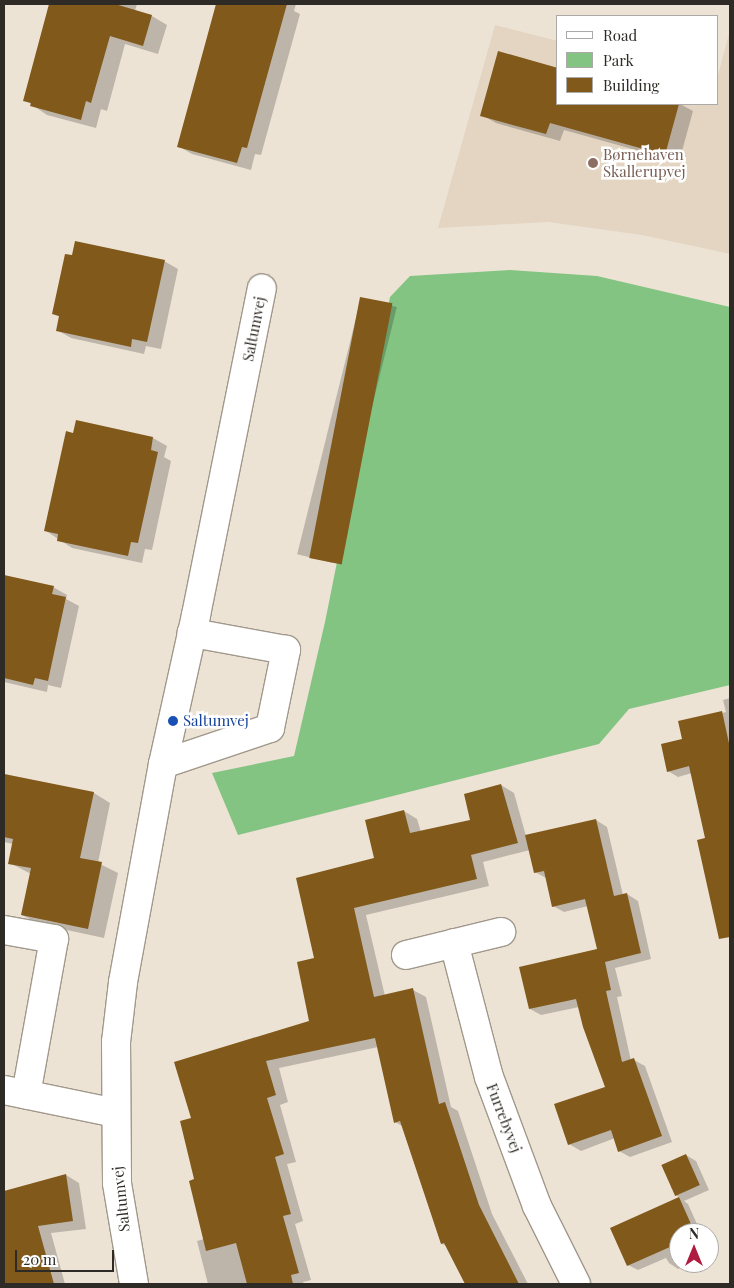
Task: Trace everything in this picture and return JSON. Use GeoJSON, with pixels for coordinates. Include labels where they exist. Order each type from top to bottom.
{"type":"FeatureCollection","features":[{"type":"Feature","properties":{"kind":"street","name":"Saltumvej"},"geometry":{"type":"LineString","coordinates":[[134,1284],[117,1183],[116,1042],[122,982],[163,764],[192,633],[262,289]]}},
{"type":"Feature","properties":{"kind":"street"},"geometry":{"type":"LineString","coordinates":[[163,764],[270,728],[286,650],[192,633]]}},
{"type":"Feature","properties":{"kind":"street"},"geometry":{"type":"LineString","coordinates":[[4,930],[54,938],[15,1092],[116,1113]]}},
{"type":"Feature","properties":{"kind":"street"},"geometry":{"type":"LineString","coordinates":[[406,955],[501,932]]}},
{"type":"Feature","properties":{"kind":"street","name":"Furrebyvej"},"geometry":{"type":"LineString","coordinates":[[454,944],[489,1077],[537,1206],[576,1284]]}},
{"type":"Feature","properties":{"kind":"shaded area","name":"Børnehaven Skallerupvej"},"geometry":{"type":"Polygon","coordinates":[[[495,25],[556,40],[556,105],[719,105],[719,71],[730,30],[730,254],[642,235],[548,222],[438,228],[495,25]]]}},
{"type":"Feature","properties":{"kind":"green space"},"geometry":{"type":"Polygon","coordinates":[[[510,270],[597,276],[730,307],[730,685],[629,709],[599,744],[238,835],[212,773],[294,756],[325,622],[390,297],[410,276],[510,270]]]}},
{"type":"Feature","properties":{"kind":"building"},"geometry":{"type":"Polygon","coordinates":[[[49,4],[115,4],[152,15],[143,46],[110,36],[91,103],[86,101],[81,120],[30,106],[31,103],[23,101],[49,4]]]}},
{"type":"Feature","properties":{"kind":"building"},"geometry":{"type":"Polygon","coordinates":[[[216,4],[287,4],[247,148],[242,147],[237,163],[177,147],[216,4]]]}},
{"type":"Feature","properties":{"kind":"building"},"geometry":{"type":"Polygon","coordinates":[[[498,51],[556,67],[556,105],[679,105],[665,155],[550,123],[546,134],[480,116],[498,51]]]}},
{"type":"Feature","properties":{"kind":"building"},"geometry":{"type":"Polygon","coordinates":[[[75,241],[165,260],[147,342],[132,339],[131,347],[56,331],[59,316],[52,314],[65,254],[72,255],[75,241]]]}},
{"type":"Feature","properties":{"kind":"building"},"geometry":{"type":"Polygon","coordinates":[[[360,297],[392,303],[342,564],[309,558],[360,297]]]}},
{"type":"Feature","properties":{"kind":"building"},"geometry":{"type":"Polygon","coordinates":[[[76,420],[153,437],[151,450],[158,452],[138,543],[131,542],[128,556],[57,541],[58,534],[44,531],[66,431],[73,433],[76,420]]]}},
{"type":"Feature","properties":{"kind":"building"},"geometry":{"type":"Polygon","coordinates":[[[4,575],[54,586],[52,594],[66,597],[48,681],[35,678],[33,685],[4,678],[4,575]]]}},
{"type":"Feature","properties":{"kind":"building"},"geometry":{"type":"Polygon","coordinates":[[[722,711],[730,748],[730,937],[719,939],[697,840],[705,838],[689,766],[667,772],[661,744],[682,739],[678,721],[722,711]]]}},
{"type":"Feature","properties":{"kind":"building"},"geometry":{"type":"Polygon","coordinates":[[[4,774],[94,792],[80,858],[102,862],[88,929],[21,915],[31,868],[8,864],[13,839],[4,837],[4,774]]]}},
{"type":"Feature","properties":{"kind":"building"},"geometry":{"type":"Polygon","coordinates":[[[501,784],[518,843],[471,855],[477,879],[354,908],[374,997],[413,988],[439,1104],[445,1102],[479,1205],[519,1284],[465,1284],[444,1243],[441,1244],[400,1121],[394,1123],[375,1038],[266,1061],[276,1095],[267,1098],[284,1154],[275,1157],[291,1214],[283,1216],[299,1273],[291,1275],[293,1284],[247,1284],[236,1243],[206,1251],[189,1181],[194,1179],[180,1121],[191,1118],[174,1062],[309,1021],[297,962],[314,958],[296,878],[374,858],[365,820],[404,810],[410,833],[470,820],[464,794],[501,784]]]}},
{"type":"Feature","properties":{"kind":"building"},"geometry":{"type":"Polygon","coordinates":[[[596,819],[614,896],[627,893],[641,953],[605,962],[611,990],[606,991],[622,1062],[634,1058],[662,1136],[618,1152],[611,1130],[568,1145],[554,1104],[605,1087],[583,1027],[576,999],[529,1009],[519,967],[597,949],[585,899],[552,907],[544,871],[534,873],[525,835],[596,819]]]}},
{"type":"Feature","properties":{"kind":"building"},"geometry":{"type":"Polygon","coordinates":[[[686,1154],[700,1185],[675,1196],[661,1165],[686,1154]]]}},
{"type":"Feature","properties":{"kind":"building"},"geometry":{"type":"Polygon","coordinates":[[[66,1174],[73,1221],[38,1226],[54,1284],[4,1284],[4,1191],[66,1174]]]}},
{"type":"Feature","properties":{"kind":"building"},"geometry":{"type":"Polygon","coordinates":[[[679,1197],[691,1223],[669,1223],[669,1247],[627,1266],[610,1228],[679,1197]]]}},
{"type":"Feature","properties":{"kind":"place","name":"Børnehaven Skallerupvej"},"geometry":{"type":"Point","coordinates":[593,163]}},
{"type":"Feature","properties":{"kind":"place","name":"Saltumvej"},"geometry":{"type":"Point","coordinates":[173,721]}}]}
